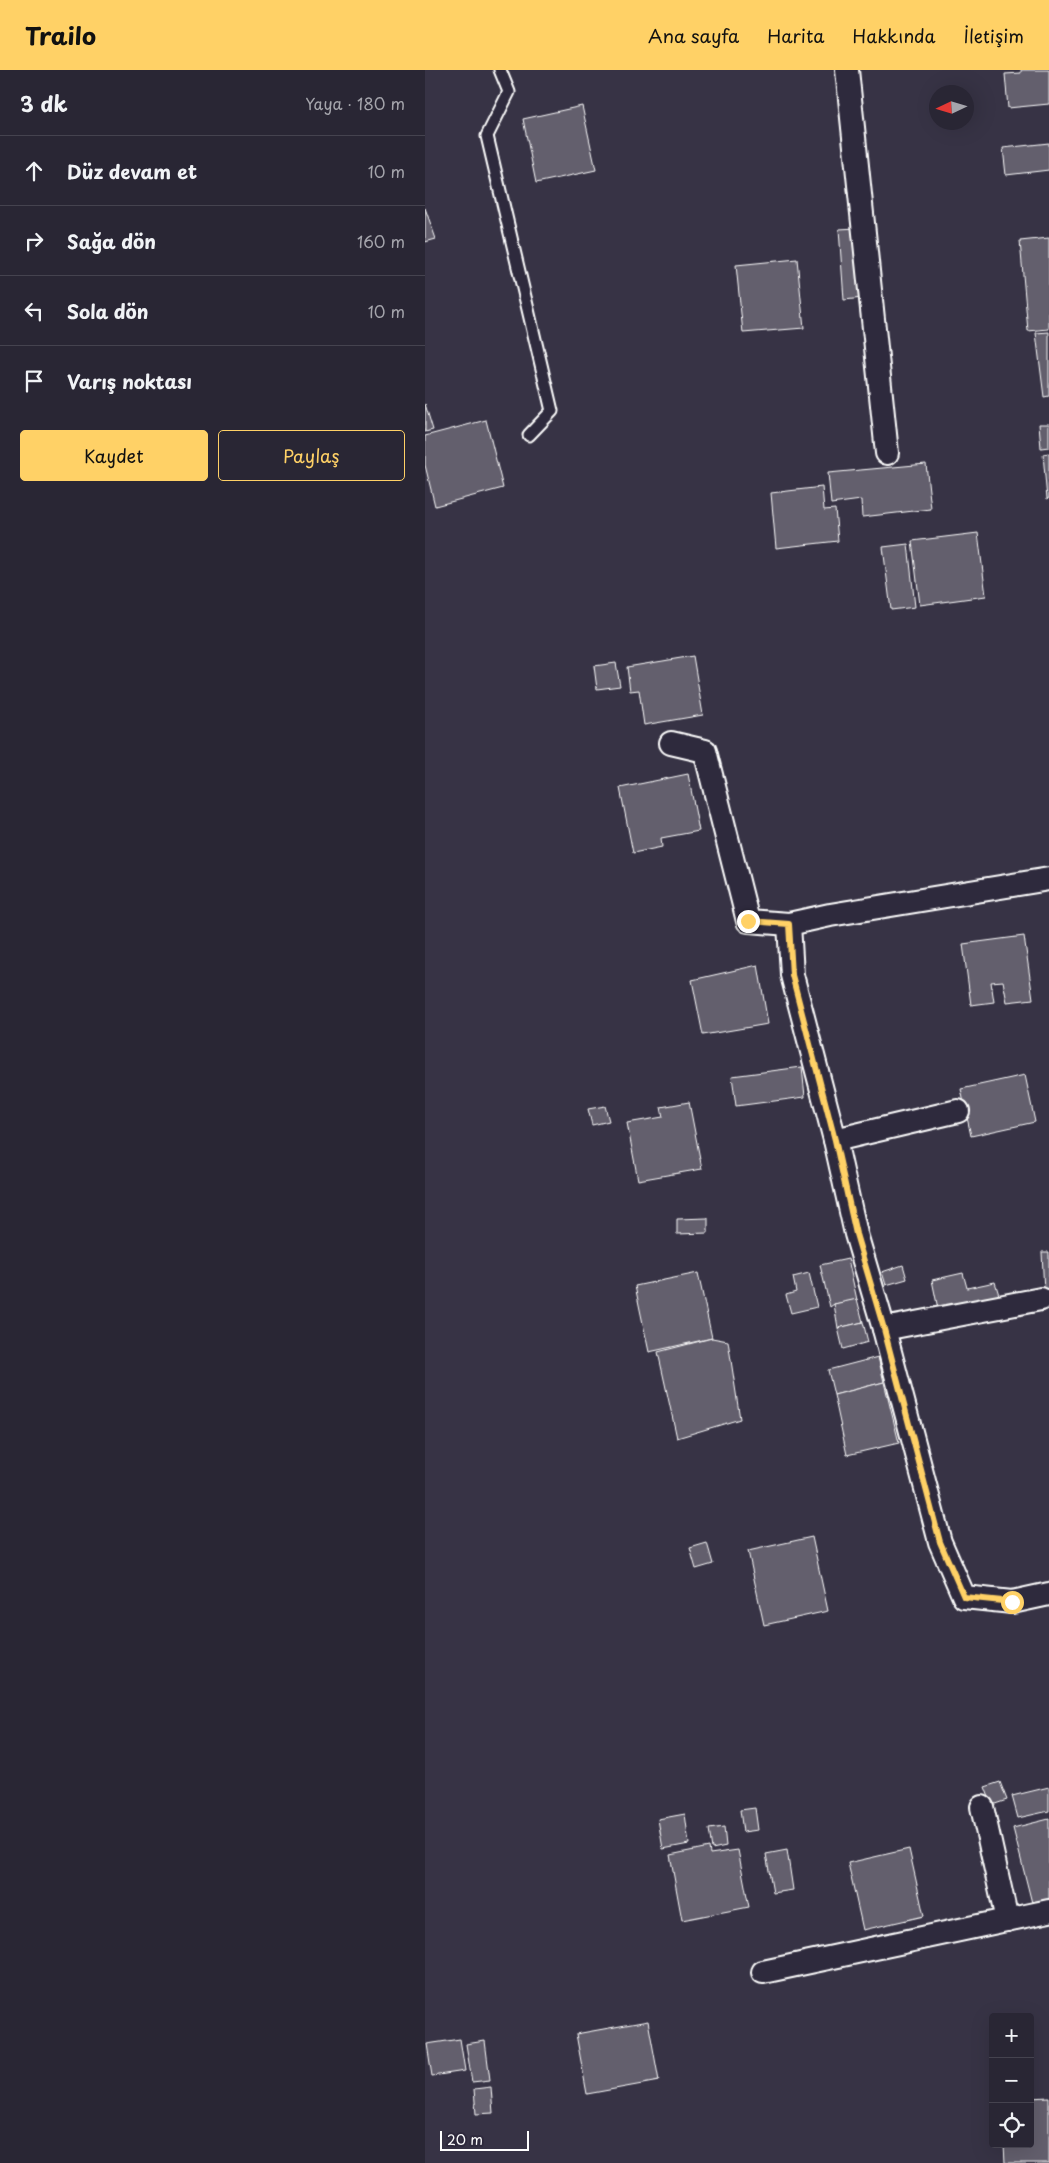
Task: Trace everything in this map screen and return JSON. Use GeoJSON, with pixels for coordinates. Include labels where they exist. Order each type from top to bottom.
{"type":"FeatureCollection","features":[{"type":"Feature","properties":{"kind":"street"},"geometry":{"type":"LineString","coordinates":[[847,70],[887,453]]}},
{"type":"Feature","properties":{"kind":"street"},"geometry":{"type":"LineString","coordinates":[[671,743],[705,751],[748,921],[789,924],[830,915],[1049,879]]}},
{"type":"Feature","properties":{"kind":"street"},"geometry":{"type":"LineString","coordinates":[[789,924],[792,975],[835,1140],[856,1234],[884,1329],[940,1542],[964,1597],[1012,1602],[1049,1594]]}},
{"type":"Feature","properties":{"kind":"street"},"geometry":{"type":"LineString","coordinates":[[835,1140],[958,1111]]}},
{"type":"Feature","properties":{"kind":"street"},"geometry":{"type":"LineString","coordinates":[[884,1329],[1041,1299]]}},
{"type":"Feature","properties":{"kind":"street"},"geometry":{"type":"LineString","coordinates":[[982,1807],[1007,1920]]}},
{"type":"Feature","properties":{"kind":"street"},"geometry":{"type":"LineString","coordinates":[[763,1972],[1049,1911]]}},
{"type":"Feature","properties":{"kind":"lane"},"geometry":{"type":"LineString","coordinates":[[500,70],[509,92],[487,136],[552,411],[529,435]]}},
{"type":"Feature","properties":{"kind":"building"},"geometry":{"type":"Polygon","coordinates":[[[1021,70],[1049,70],[1049,104],[1008,108],[1005,74],[1021,73],[1021,70]]]}},
{"type":"Feature","properties":{"kind":"building"},"geometry":{"type":"Polygon","coordinates":[[[582,106],[596,170],[536,183],[523,119],[582,106]]]}},
{"type":"Feature","properties":{"kind":"building"},"geometry":{"type":"Polygon","coordinates":[[[1049,143],[1049,170],[1006,175],[1003,148],[1049,143]]]}},
{"type":"Feature","properties":{"kind":"building"},"geometry":{"type":"Polygon","coordinates":[[[425,208],[436,239],[425,242],[425,208]]]}},
{"type":"Feature","properties":{"kind":"building"},"geometry":{"type":"Polygon","coordinates":[[[857,228],[863,298],[844,300],[839,229],[857,228]]]}},
{"type":"Feature","properties":{"kind":"building"},"geometry":{"type":"Polygon","coordinates":[[[1049,238],[1049,329],[1028,331],[1020,241],[1049,238]]]}},
{"type":"Feature","properties":{"kind":"building"},"geometry":{"type":"Polygon","coordinates":[[[797,259],[804,328],[743,333],[736,265],[797,259]]]}},
{"type":"Feature","properties":{"kind":"building"},"geometry":{"type":"Polygon","coordinates":[[[1049,332],[1049,396],[1044,397],[1036,333],[1049,332]]]}},
{"type":"Feature","properties":{"kind":"building"},"geometry":{"type":"Polygon","coordinates":[[[425,404],[433,430],[425,432],[425,404]]]}},
{"type":"Feature","properties":{"kind":"building"},"geometry":{"type":"Polygon","coordinates":[[[486,420],[503,488],[435,506],[425,465],[425,436],[486,420]]]}},
{"type":"Feature","properties":{"kind":"building"},"geometry":{"type":"Polygon","coordinates":[[[1039,424],[1049,424],[1049,447],[1041,448],[1039,424]]]}},
{"type":"Feature","properties":{"kind":"building"},"geometry":{"type":"Polygon","coordinates":[[[1049,453],[1049,498],[1047,499],[1043,454],[1049,453]]]}},
{"type":"Feature","properties":{"kind":"building"},"geometry":{"type":"Polygon","coordinates":[[[926,464],[931,509],[862,517],[861,500],[831,504],[828,473],[926,464]]]}},
{"type":"Feature","properties":{"kind":"building"},"geometry":{"type":"Polygon","coordinates":[[[822,487],[824,510],[835,509],[838,541],[776,548],[771,493],[822,487]]]}},
{"type":"Feature","properties":{"kind":"building"},"geometry":{"type":"Polygon","coordinates":[[[978,533],[986,596],[920,605],[912,541],[978,533]]]}},
{"type":"Feature","properties":{"kind":"building"},"geometry":{"type":"Polygon","coordinates":[[[908,544],[915,607],[891,610],[883,547],[908,544]]]}},
{"type":"Feature","properties":{"kind":"building"},"geometry":{"type":"Polygon","coordinates":[[[693,656],[703,715],[644,725],[639,690],[630,691],[627,667],[693,656]]]}},
{"type":"Feature","properties":{"kind":"building"},"geometry":{"type":"Polygon","coordinates":[[[616,663],[620,686],[597,689],[594,666],[616,663]]]}},
{"type":"Feature","properties":{"kind":"building"},"geometry":{"type":"Polygon","coordinates":[[[688,774],[699,831],[661,838],[662,847],[633,853],[620,788],[688,774]]]}},
{"type":"Feature","properties":{"kind":"building"},"geometry":{"type":"Polygon","coordinates":[[[1024,936],[1033,999],[1007,1002],[1003,981],[991,982],[994,1002],[971,1005],[963,944],[1024,936]]]}},
{"type":"Feature","properties":{"kind":"building"},"geometry":{"type":"Polygon","coordinates":[[[758,965],[768,1024],[703,1035],[692,980],[758,965]]]}},
{"type":"Feature","properties":{"kind":"building"},"geometry":{"type":"Polygon","coordinates":[[[802,1067],[805,1097],[736,1106],[732,1076],[802,1067]]]}},
{"type":"Feature","properties":{"kind":"building"},"geometry":{"type":"Polygon","coordinates":[[[1025,1075],[1035,1122],[971,1136],[961,1089],[1025,1075]]]}},
{"type":"Feature","properties":{"kind":"building"},"geometry":{"type":"Polygon","coordinates":[[[689,1102],[702,1169],[638,1180],[627,1123],[663,1117],[661,1107],[689,1102]]]}},
{"type":"Feature","properties":{"kind":"building"},"geometry":{"type":"Polygon","coordinates":[[[605,1106],[609,1121],[592,1125],[588,1109],[605,1106]]]}},
{"type":"Feature","properties":{"kind":"building"},"geometry":{"type":"Polygon","coordinates":[[[708,1218],[708,1233],[677,1234],[677,1219],[708,1218]]]}},
{"type":"Feature","properties":{"kind":"building"},"geometry":{"type":"Polygon","coordinates":[[[1042,1252],[1049,1252],[1049,1292],[1044,1292],[1042,1252]]]}},
{"type":"Feature","properties":{"kind":"building"},"geometry":{"type":"Polygon","coordinates":[[[848,1259],[857,1300],[834,1304],[830,1307],[820,1265],[848,1259]]]}},
{"type":"Feature","properties":{"kind":"building"},"geometry":{"type":"Polygon","coordinates":[[[903,1265],[907,1279],[886,1285],[882,1272],[903,1265]]]}},
{"type":"Feature","properties":{"kind":"building"},"geometry":{"type":"Polygon","coordinates":[[[698,1273],[712,1338],[649,1352],[635,1286],[698,1273]]]}},
{"type":"Feature","properties":{"kind":"building"},"geometry":{"type":"Polygon","coordinates":[[[809,1273],[817,1307],[791,1313],[786,1295],[796,1292],[793,1277],[809,1273]]]}},
{"type":"Feature","properties":{"kind":"building"},"geometry":{"type":"Polygon","coordinates":[[[963,1273],[967,1288],[995,1282],[999,1295],[938,1309],[932,1280],[963,1273]]]}},
{"type":"Feature","properties":{"kind":"building"},"geometry":{"type":"Polygon","coordinates":[[[857,1299],[863,1322],[838,1328],[834,1304],[857,1299]]]}},
{"type":"Feature","properties":{"kind":"building"},"geometry":{"type":"Polygon","coordinates":[[[863,1322],[868,1342],[843,1349],[838,1328],[863,1322]]]}},
{"type":"Feature","properties":{"kind":"building"},"geometry":{"type":"Polygon","coordinates":[[[712,1338],[728,1341],[740,1419],[677,1438],[658,1352],[712,1338]]]}},
{"type":"Feature","properties":{"kind":"building"},"geometry":{"type":"Polygon","coordinates":[[[878,1357],[884,1382],[834,1395],[828,1370],[878,1357]]]}},
{"type":"Feature","properties":{"kind":"building"},"geometry":{"type":"Polygon","coordinates":[[[884,1382],[899,1443],[847,1455],[834,1395],[884,1382]]]}},
{"type":"Feature","properties":{"kind":"building"},"geometry":{"type":"Polygon","coordinates":[[[812,1537],[828,1611],[764,1625],[748,1551],[812,1537]]]}},
{"type":"Feature","properties":{"kind":"building"},"geometry":{"type":"Polygon","coordinates":[[[707,1543],[713,1564],[696,1569],[690,1548],[707,1543]]]}},
{"type":"Feature","properties":{"kind":"building"},"geometry":{"type":"Polygon","coordinates":[[[1000,1782],[1007,1800],[992,1805],[985,1787],[1000,1782]]]}},
{"type":"Feature","properties":{"kind":"building"},"geometry":{"type":"Polygon","coordinates":[[[1049,1787],[1049,1811],[1018,1818],[1012,1796],[1049,1787]]]}},
{"type":"Feature","properties":{"kind":"building"},"geometry":{"type":"Polygon","coordinates":[[[755,1808],[758,1830],[743,1832],[740,1810],[755,1808]]]}},
{"type":"Feature","properties":{"kind":"building"},"geometry":{"type":"Polygon","coordinates":[[[685,1814],[689,1844],[663,1849],[658,1819],[685,1814]]]}},
{"type":"Feature","properties":{"kind":"building"},"geometry":{"type":"Polygon","coordinates":[[[1049,1819],[1049,1899],[1032,1903],[1013,1828],[1049,1819]]]}},
{"type":"Feature","properties":{"kind":"building"},"geometry":{"type":"Polygon","coordinates":[[[724,1827],[726,1846],[712,1849],[709,1829],[724,1827]]]}},
{"type":"Feature","properties":{"kind":"building"},"geometry":{"type":"Polygon","coordinates":[[[709,1847],[710,1854],[738,1850],[749,1907],[682,1920],[670,1855],[709,1847]]]}},
{"type":"Feature","properties":{"kind":"building"},"geometry":{"type":"Polygon","coordinates":[[[909,1849],[924,1916],[863,1930],[848,1863],[909,1849]]]}},
{"type":"Feature","properties":{"kind":"building"},"geometry":{"type":"Polygon","coordinates":[[[787,1850],[793,1890],[773,1893],[766,1854],[787,1850]]]}},
{"type":"Feature","properties":{"kind":"building"},"geometry":{"type":"Polygon","coordinates":[[[648,2021],[659,2081],[587,2094],[576,2034],[648,2021]]]}},
{"type":"Feature","properties":{"kind":"building"},"geometry":{"type":"Polygon","coordinates":[[[460,2039],[465,2071],[432,2076],[427,2044],[460,2039]]]}},
{"type":"Feature","properties":{"kind":"building"},"geometry":{"type":"Polygon","coordinates":[[[485,2041],[490,2080],[472,2082],[466,2044],[485,2041]]]}},
{"type":"Feature","properties":{"kind":"building"},"geometry":{"type":"Polygon","coordinates":[[[491,2087],[493,2113],[476,2114],[474,2089],[491,2087]]]}},
{"type":"Feature","properties":{"kind":"building"},"geometry":{"type":"Polygon","coordinates":[[[1049,2097],[1049,2163],[1005,2163],[1004,2148],[1034,2148],[1034,2098],[1049,2097]]]}},
{"type":"Feature","properties":{"kind":"route"},"geometry":{"type":"LineString","coordinates":[[748,921],[789,924],[792,975],[835,1140],[856,1234],[884,1329],[940,1542],[964,1597],[1012,1602]]}}]}
